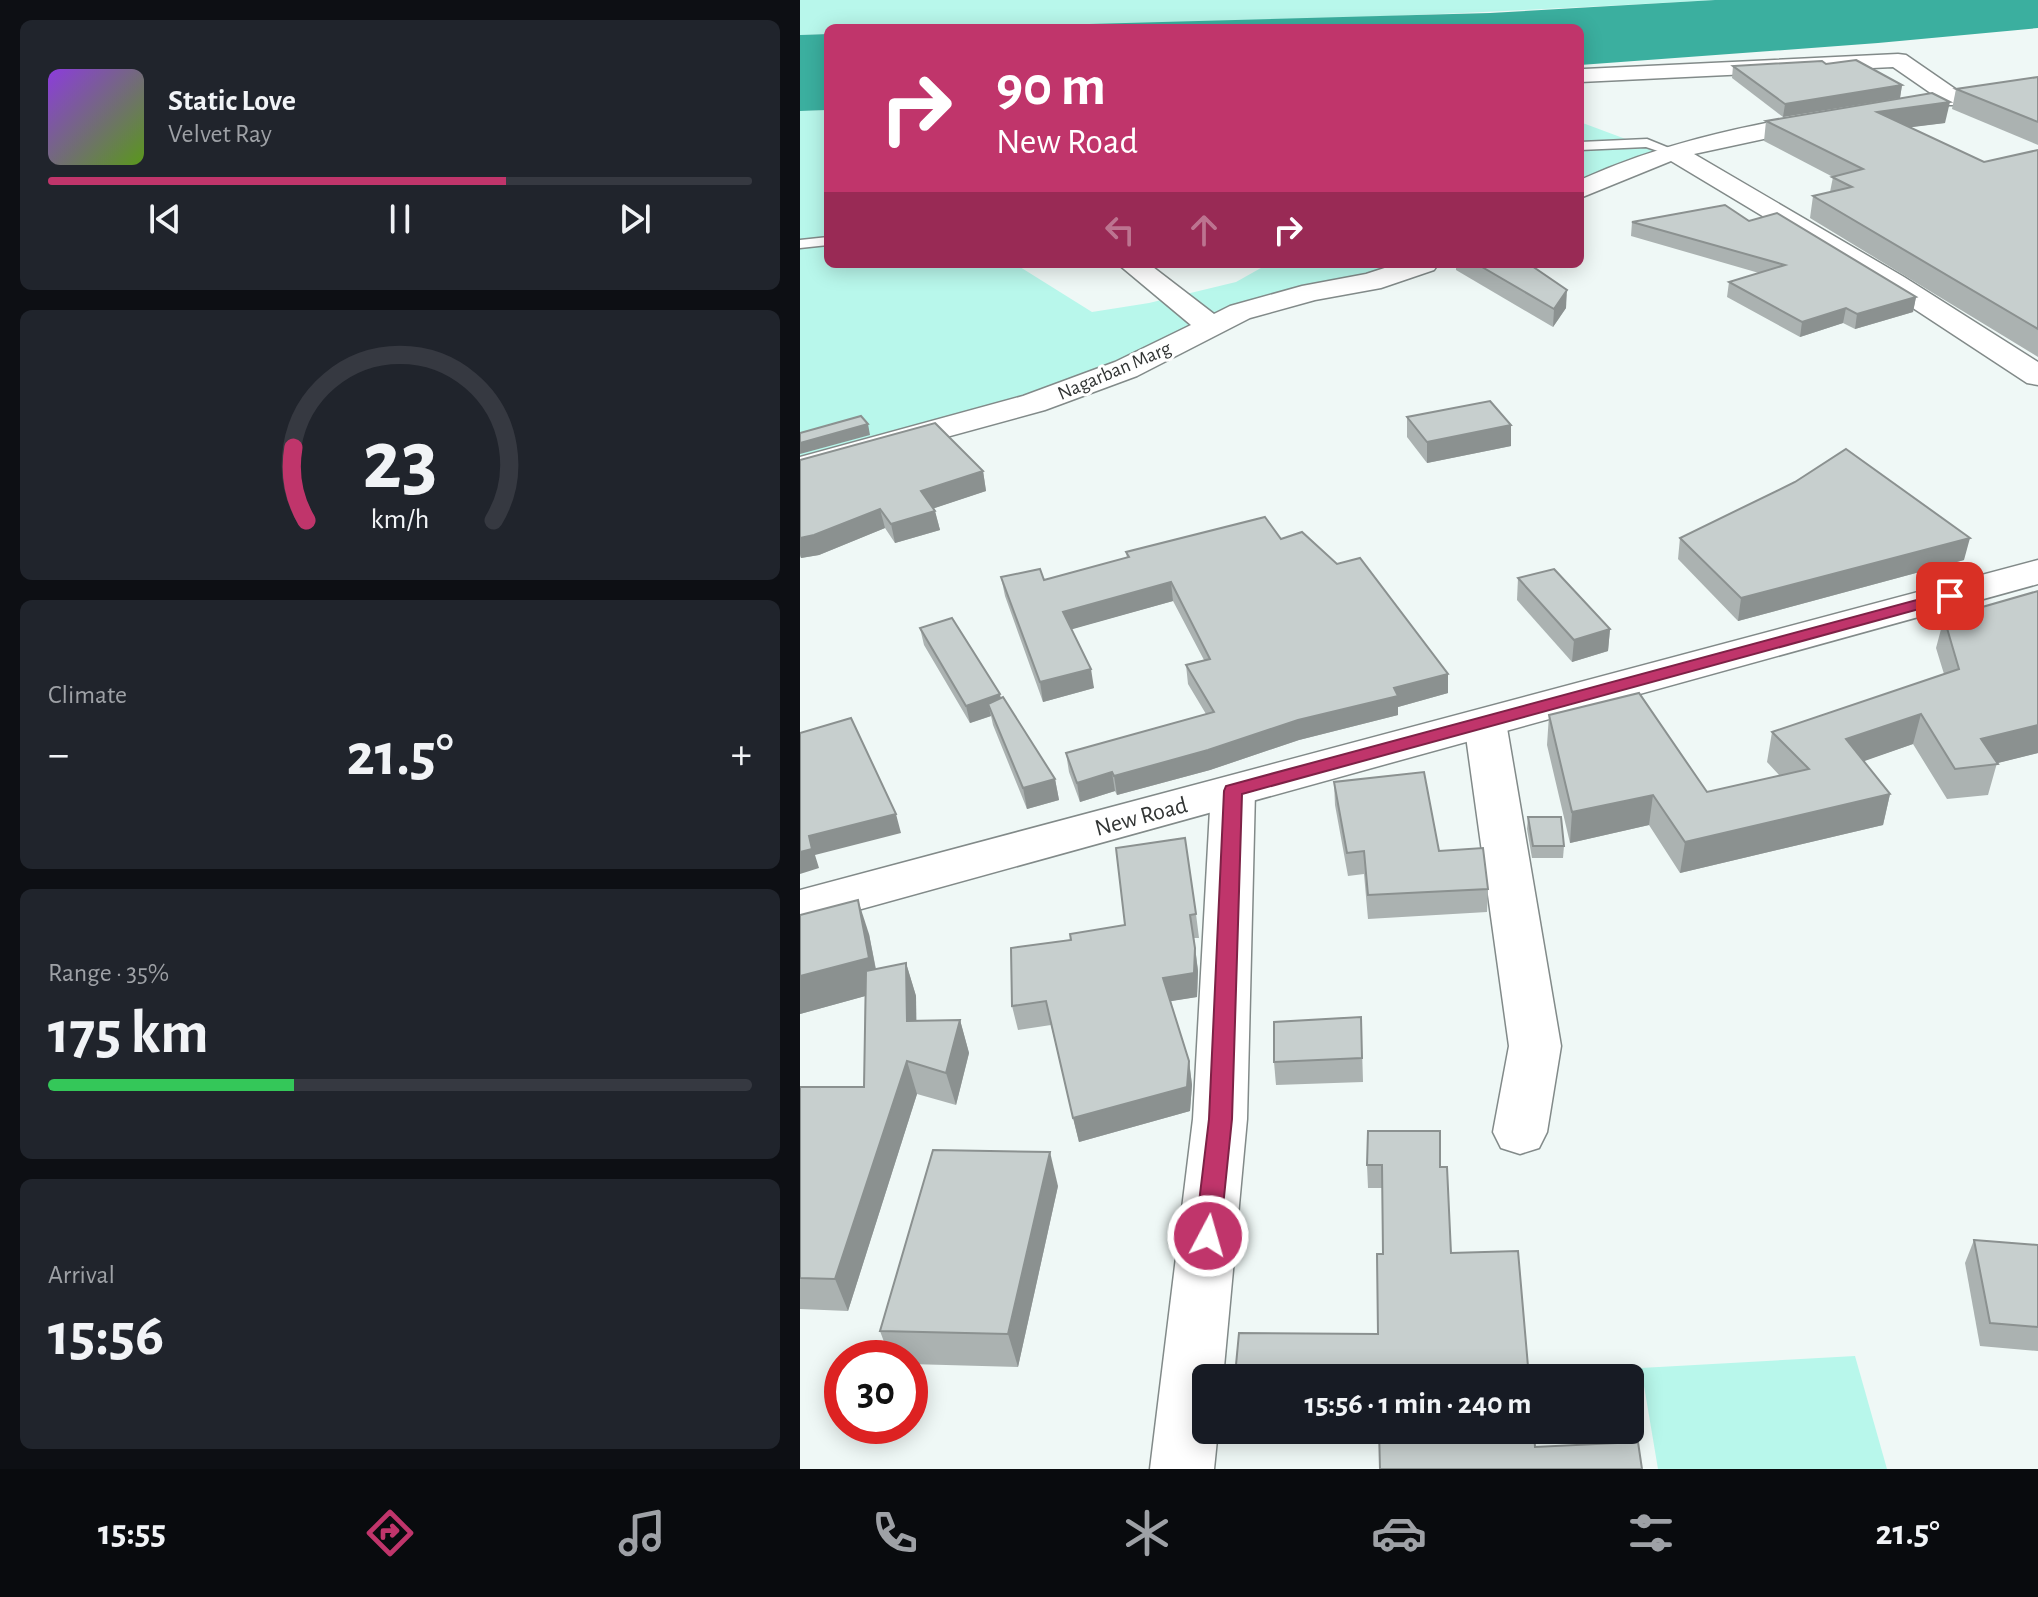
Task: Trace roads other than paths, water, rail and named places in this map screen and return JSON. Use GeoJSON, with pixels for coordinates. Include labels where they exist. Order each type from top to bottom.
{"type":"FeatureCollection","features":[{"type":"Feature","properties":{"kind":"street"},"geometry":{"type":"LineString","coordinates":[[1584,76],[1898,60],[1956,100]]}},
{"type":"Feature","properties":{"kind":"street"},"geometry":{"type":"LineString","coordinates":[[1926,105],[1982,96]]}},
{"type":"Feature","properties":{"kind":"street"},"geometry":{"type":"LineString","coordinates":[[1584,188],[1673,152],[1747,131],[1836,118]]}},
{"type":"Feature","properties":{"kind":"street"},"geometry":{"type":"LineString","coordinates":[[1673,152],[1894,283],[2038,376]]}},
{"type":"Feature","properties":{"kind":"street"},"geometry":{"type":"LineString","coordinates":[[1137,268],[1212,327]]}},
{"type":"Feature","properties":{"kind":"street","name":"Nagarban Marg"},"geometry":{"type":"LineString","coordinates":[[800,467],[1034,403],[1126,369],[1240,312],[1371,282],[1412,268]]}},
{"type":"Feature","properties":{"kind":"street","name":"New Road"},"geometry":{"type":"LineString","coordinates":[[800,908],[2038,572]]}},
{"type":"Feature","properties":{"kind":"street"},"geometry":{"type":"LineString","coordinates":[[1485,722],[1535,1046],[1520,1132]]}},
{"type":"Feature","properties":{"kind":"street"},"geometry":{"type":"LineString","coordinates":[[1182,1469],[1220,1119],[1233,791]]}},
{"type":"Feature","properties":{"kind":"lane"},"geometry":{"type":"LineString","coordinates":[[1584,146],[1647,143],[1673,152]]}},
{"type":"Feature","properties":{"kind":"lane"},"geometry":{"type":"LineString","coordinates":[[800,244],[824,241]]}}]}
